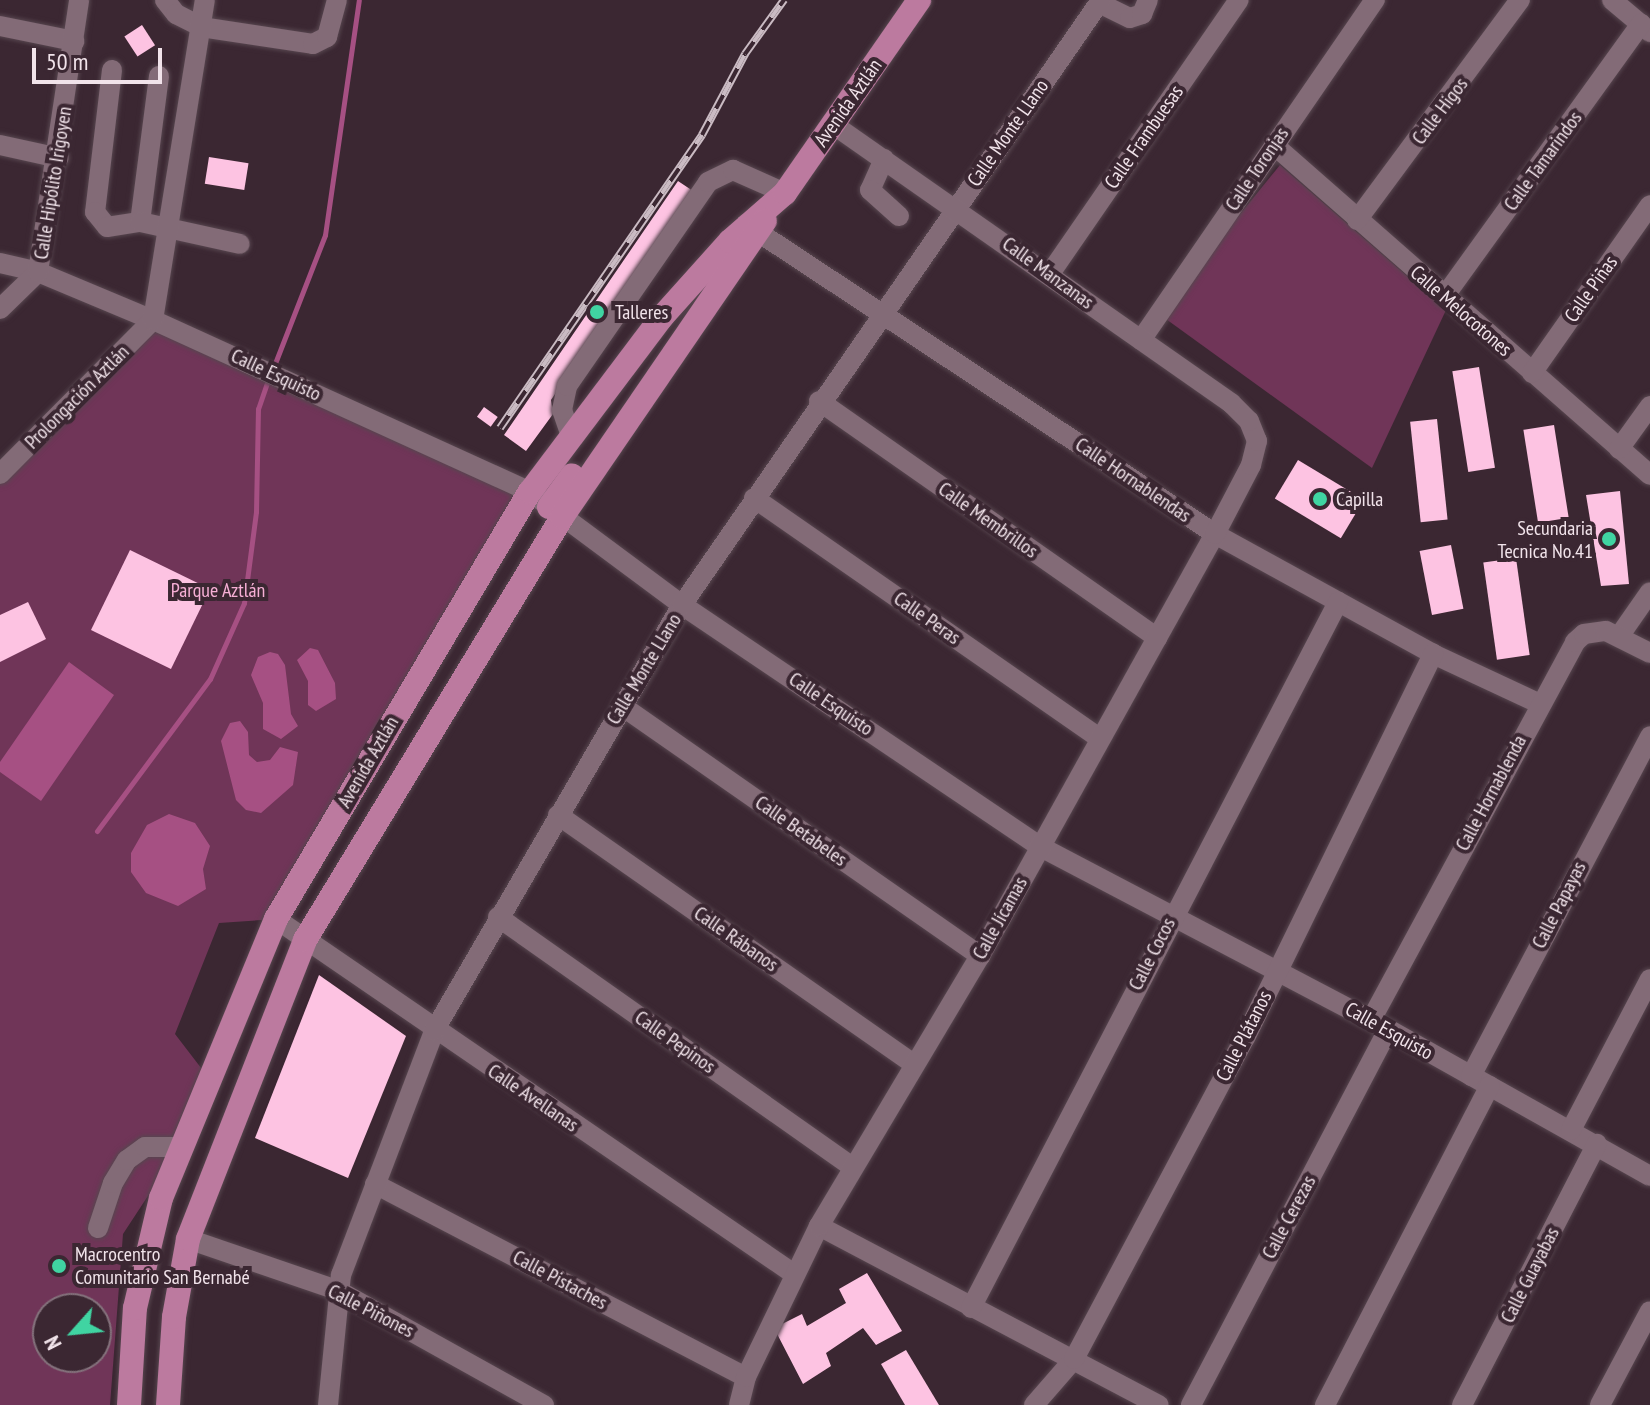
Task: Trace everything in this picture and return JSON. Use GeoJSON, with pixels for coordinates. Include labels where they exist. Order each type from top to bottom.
{"type":"FeatureCollection","features":[{"type":"Feature","properties":{"kind":"main road","name":"Avenida Aztlán"},"geometry":{"type":"LineString","coordinates":[[168,1405],[174,1317],[188,1239],[305,940],[547,506],[571,436],[661,318],[779,199],[834,125],[919,0]]}},
{"type":"Feature","properties":{"kind":"main road","name":"Avenida Aztlán"},"geometry":{"type":"LineString","coordinates":[[129,1405],[134,1321],[145,1252],[180,1147],[276,919],[547,506],[752,229]]}},
{"type":"Feature","properties":{"kind":"main road"},"geometry":{"type":"LineString","coordinates":[[547,506],[633,387],[661,318]]}},
{"type":"Feature","properties":{"kind":"street","name":"Calle Hipólito Irigoyen"},"geometry":{"type":"LineString","coordinates":[[38,272],[59,158],[79,0]]}},
{"type":"Feature","properties":{"kind":"street"},"geometry":{"type":"LineString","coordinates":[[165,0],[176,14],[201,27],[318,43],[330,32],[337,0]]}},
{"type":"Feature","properties":{"kind":"street"},"geometry":{"type":"LineString","coordinates":[[153,320],[171,229],[205,0]]}},
{"type":"Feature","properties":{"kind":"street"},"geometry":{"type":"LineString","coordinates":[[1100,2],[1130,18],[1142,14],[1148,0]]}},
{"type":"Feature","properties":{"kind":"street","name":"Calle Frambuesas"},"geometry":{"type":"LineString","coordinates":[[1049,275],[1239,0]]}},
{"type":"Feature","properties":{"kind":"street","name":"Calle Toronjas"},"geometry":{"type":"LineString","coordinates":[[1141,340],[1375,0]]}},
{"type":"Feature","properties":{"kind":"street","name":"Calle Higos"},"geometry":{"type":"LineString","coordinates":[[1357,220],[1520,0]]}},
{"type":"Feature","properties":{"kind":"street"},"geometry":{"type":"LineString","coordinates":[[1612,0],[1646,28]]}},
{"type":"Feature","properties":{"kind":"street","name":"Calle Monte Llano"},"geometry":{"type":"LineString","coordinates":[[328,1405],[337,1290],[434,1031],[682,605],[819,401],[1100,2]]}},
{"type":"Feature","properties":{"kind":"street"},"geometry":{"type":"LineString","coordinates":[[0,26],[74,41]]}},
{"type":"Feature","properties":{"kind":"street","name":"Calle Tamarindos"},"geometry":{"type":"LineString","coordinates":[[1444,297],[1646,28]]}},
{"type":"Feature","properties":{"kind":"street"},"geometry":{"type":"LineString","coordinates":[[112,70],[95,212],[107,227],[140,222],[240,244]]}},
{"type":"Feature","properties":{"kind":"street"},"geometry":{"type":"LineString","coordinates":[[140,222],[159,76]]}},
{"type":"Feature","properties":{"kind":"street","name":"Calle Manzanas"},"geometry":{"type":"LineString","coordinates":[[834,125],[1231,403],[1254,430]]}},
{"type":"Feature","properties":{"kind":"street"},"geometry":{"type":"LineString","coordinates":[[0,145],[59,158]]}},
{"type":"Feature","properties":{"kind":"street","name":"Calle Melocotones"},"geometry":{"type":"LineString","coordinates":[[1274,145],[1650,475]]}},
{"type":"Feature","properties":{"kind":"street"},"geometry":{"type":"LineString","coordinates":[[884,159],[870,190],[899,216]]}},
{"type":"Feature","properties":{"kind":"street"},"geometry":{"type":"LineString","coordinates":[[571,436],[562,403],[567,386],[708,182],[733,170],[779,199]]}},
{"type":"Feature","properties":{"kind":"street","name":"Calle Piñas"},"geometry":{"type":"LineString","coordinates":[[1532,373],[1650,205]]}},
{"type":"Feature","properties":{"kind":"street","name":"Calle Hornablendas"},"geometry":{"type":"LineString","coordinates":[[752,229],[1215,534],[1433,654],[1538,703]]}},
{"type":"Feature","properties":{"kind":"street","name":"Calle Esquisto"},"geometry":{"type":"LineString","coordinates":[[0,263],[38,272],[153,320],[547,506],[682,605],[1039,846],[1379,1025],[1650,1176]]}},
{"type":"Feature","properties":{"kind":"street"},"geometry":{"type":"LineString","coordinates":[[0,309],[38,272]]}},
{"type":"Feature","properties":{"kind":"street","name":"Prolongación Aztlán"},"geometry":{"type":"LineString","coordinates":[[0,474],[153,320]]}},
{"type":"Feature","properties":{"kind":"street","name":"Calle Membrillos"},"geometry":{"type":"LineString","coordinates":[[819,401],[1157,638]]}},
{"type":"Feature","properties":{"kind":"street"},"geometry":{"type":"LineString","coordinates":[[1619,449],[1650,406]]}},
{"type":"Feature","properties":{"kind":"street","name":"Calle Jícamas"},"geometry":{"type":"LineString","coordinates":[[739,1405],[746,1377],[819,1226],[980,956],[1215,534],[1251,465],[1257,441],[1254,430]]}},
{"type":"Feature","properties":{"kind":"street","name":"Calle Peras"},"geometry":{"type":"LineString","coordinates":[[754,498],[1099,738]]}},
{"type":"Feature","properties":{"kind":"street"},"geometry":{"type":"LineString","coordinates":[[1650,592],[1620,635],[1650,653]]}},
{"type":"Feature","properties":{"kind":"street","name":"Calle Cocos"},"geometry":{"type":"LineString","coordinates":[[971,1308],[1171,917],[1338,602]]}},
{"type":"Feature","properties":{"kind":"street","name":"Calle Hornablenda"},"geometry":{"type":"LineString","coordinates":[[1379,1025],[1538,703],[1584,634],[1620,635]]}},
{"type":"Feature","properties":{"kind":"street","name":"Calle Plátanos"},"geometry":{"type":"LineString","coordinates":[[1034,1405],[1074,1359],[1277,971],[1433,654]]}},
{"type":"Feature","properties":{"kind":"street","name":"Calle Betabeles"},"geometry":{"type":"LineString","coordinates":[[622,706],[980,956]]}},
{"type":"Feature","properties":{"kind":"street","name":"Calle Papayas"},"geometry":{"type":"LineString","coordinates":[[1471,1076],[1650,736]]}},
{"type":"Feature","properties":{"kind":"street","name":"Calle Rábanos"},"geometry":{"type":"LineString","coordinates":[[558,815],[914,1064]]}},
{"type":"Feature","properties":{"kind":"street","name":"Calle Pepinos"},"geometry":{"type":"LineString","coordinates":[[498,917],[853,1167]]}},
{"type":"Feature","properties":{"kind":"street","name":"Calle Avellanas"},"geometry":{"type":"LineString","coordinates":[[276,919],[434,1031],[794,1274]]}},
{"type":"Feature","properties":{"kind":"street"},"geometry":{"type":"LineString","coordinates":[[1571,1130],[1650,979]]}},
{"type":"Feature","properties":{"kind":"street","name":"Calle Cerezas"},"geometry":{"type":"LineString","coordinates":[[1191,1405],[1379,1025]]}},
{"type":"Feature","properties":{"kind":"street"},"geometry":{"type":"LineString","coordinates":[[1325,1405],[1490,1086]]}},
{"type":"Feature","properties":{"kind":"street","name":"Calle Guayabas"},"geometry":{"type":"LineString","coordinates":[[1462,1405],[1597,1144]]}},
{"type":"Feature","properties":{"kind":"street"},"geometry":{"type":"LineString","coordinates":[[98,1228],[113,1183],[127,1160],[145,1147],[180,1147]]}},
{"type":"Feature","properties":{"kind":"street","name":"Calle Pistaches"},"geometry":{"type":"LineString","coordinates":[[375,1184],[746,1377]]}},
{"type":"Feature","properties":{"kind":"street"},"geometry":{"type":"LineString","coordinates":[[819,1226],[1159,1405]]}},
{"type":"Feature","properties":{"kind":"street","name":"Calle Piñones"},"geometry":{"type":"LineString","coordinates":[[188,1239],[337,1290],[544,1405]]}},
{"type":"Feature","properties":{"kind":"street"},"geometry":{"type":"LineString","coordinates":[[1600,1405],[1649,1316]]}},
{"type":"Feature","properties":{"kind":"green space"},"geometry":{"type":"Polygon","coordinates":[[[1280,165],[1446,310],[1372,468],[1159,314],[1280,165]]]}},
{"type":"Feature","properties":{"kind":"green space","name":"Parque Aztlán"},"geometry":{"type":"Polygon","coordinates":[[[153,320],[530,492],[276,919],[219,923],[175,1034],[208,1077],[180,1147],[123,1234],[110,1405],[0,1405],[0,471],[153,320]]]}},
{"type":"Feature","properties":{"kind":"shaded area"},"geometry":{"type":"Polygon","coordinates":[[[310,648],[318,650],[335,683],[336,699],[316,711],[308,705],[308,681],[297,660],[310,648]]]}},
{"type":"Feature","properties":{"kind":"shaded area"},"geometry":{"type":"Polygon","coordinates":[[[270,652],[278,654],[285,665],[291,714],[298,726],[281,739],[263,729],[263,703],[251,675],[258,657],[270,652]]]}},
{"type":"Feature","properties":{"kind":"shaded area"},"geometry":{"type":"Polygon","coordinates":[[[69,662],[114,695],[41,801],[0,772],[0,762],[69,662]]]}},
{"type":"Feature","properties":{"kind":"shaded area"},"geometry":{"type":"Polygon","coordinates":[[[240,721],[248,732],[249,755],[257,762],[270,760],[280,747],[298,752],[293,785],[261,813],[246,810],[236,800],[221,741],[230,723],[240,721]]]}},
{"type":"Feature","properties":{"kind":"shaded area"},"geometry":{"type":"Polygon","coordinates":[[[169,814],[195,823],[210,846],[203,869],[206,889],[178,906],[146,893],[131,872],[131,853],[147,825],[169,814]]]}},
{"type":"Feature","properties":{"kind":"building"},"geometry":{"type":"Polygon","coordinates":[[[142,25],[155,45],[137,57],[124,36],[142,25]]]}},
{"type":"Feature","properties":{"kind":"building"},"geometry":{"type":"Polygon","coordinates":[[[209,157],[249,163],[244,190],[205,184],[209,157]]]}},
{"type":"Feature","properties":{"kind":"building"},"geometry":{"type":"Polygon","coordinates":[[[678,181],[693,191],[551,400],[553,414],[526,451],[504,435],[678,181]]]}},
{"type":"Feature","properties":{"kind":"building"},"geometry":{"type":"Polygon","coordinates":[[[1479,367],[1495,468],[1468,472],[1452,371],[1479,367]]]}},
{"type":"Feature","properties":{"kind":"building"},"geometry":{"type":"Polygon","coordinates":[[[484,407],[498,417],[491,427],[477,417],[484,407]]]}},
{"type":"Feature","properties":{"kind":"building"},"geometry":{"type":"Polygon","coordinates":[[[1437,419],[1448,519],[1421,522],[1410,422],[1437,419]]]}},
{"type":"Feature","properties":{"kind":"building"},"geometry":{"type":"Polygon","coordinates":[[[1554,425],[1569,518],[1538,523],[1523,430],[1554,425]]]}},
{"type":"Feature","properties":{"kind":"building","name":"Capilla"},"geometry":{"type":"Polygon","coordinates":[[[1298,460],[1364,500],[1341,538],[1275,499],[1298,460]]]}},
{"type":"Feature","properties":{"kind":"building","name":"Secundaria Tecnica No.41"},"geometry":{"type":"Polygon","coordinates":[[[1620,491],[1629,584],[1601,586],[1586,495],[1620,491]]]}},
{"type":"Feature","properties":{"kind":"building"},"geometry":{"type":"Polygon","coordinates":[[[1451,545],[1463,609],[1432,615],[1420,551],[1451,545]]]}},
{"type":"Feature","properties":{"kind":"building"},"geometry":{"type":"Polygon","coordinates":[[[130,550],[210,589],[171,669],[91,630],[130,550]]]}},
{"type":"Feature","properties":{"kind":"building"},"geometry":{"type":"Polygon","coordinates":[[[1516,558],[1530,655],[1497,660],[1483,563],[1516,558]]]}},
{"type":"Feature","properties":{"kind":"building"},"geometry":{"type":"Polygon","coordinates":[[[28,602],[46,639],[0,662],[0,615],[28,602]]]}},
{"type":"Feature","properties":{"kind":"building"},"geometry":{"type":"Polygon","coordinates":[[[319,975],[406,1036],[348,1178],[255,1138],[319,975]]]}},
{"type":"Feature","properties":{"kind":"building"},"geometry":{"type":"Polygon","coordinates":[[[867,1273],[902,1331],[876,1345],[863,1328],[826,1353],[831,1366],[803,1384],[774,1328],[802,1314],[807,1326],[846,1303],[839,1289],[867,1273]]]}},
{"type":"Feature","properties":{"kind":"building"},"geometry":{"type":"Polygon","coordinates":[[[906,1350],[939,1405],[905,1405],[881,1364],[906,1350]]]}},
{"type":"Feature","properties":{"kind":"waterway"},"geometry":{"type":"LineString","coordinates":[[272,371],[325,235],[359,0]]}},
{"type":"Feature","properties":{"kind":"waterway"},"geometry":{"type":"LineString","coordinates":[[97,831],[210,679],[244,603],[256,512],[258,409],[268,380]]}},
{"type":"Feature","properties":{"kind":"railway"},"geometry":{"type":"LineString","coordinates":[[500,428],[702,135],[745,54],[784,0]]}},
{"type":"Feature","properties":{"kind":"place","name":"Talleres"},"geometry":{"type":"Point","coordinates":[597,312]}},
{"type":"Feature","properties":{"kind":"place","name":"Capilla"},"geometry":{"type":"Point","coordinates":[1320,499]}},
{"type":"Feature","properties":{"kind":"place","name":"Secundaria Tecnica No.41"},"geometry":{"type":"Point","coordinates":[1609,539]}},
{"type":"Feature","properties":{"kind":"place","name":"Macrocentro Comunitario San Bernabé"},"geometry":{"type":"Point","coordinates":[59,1266]}}]}
